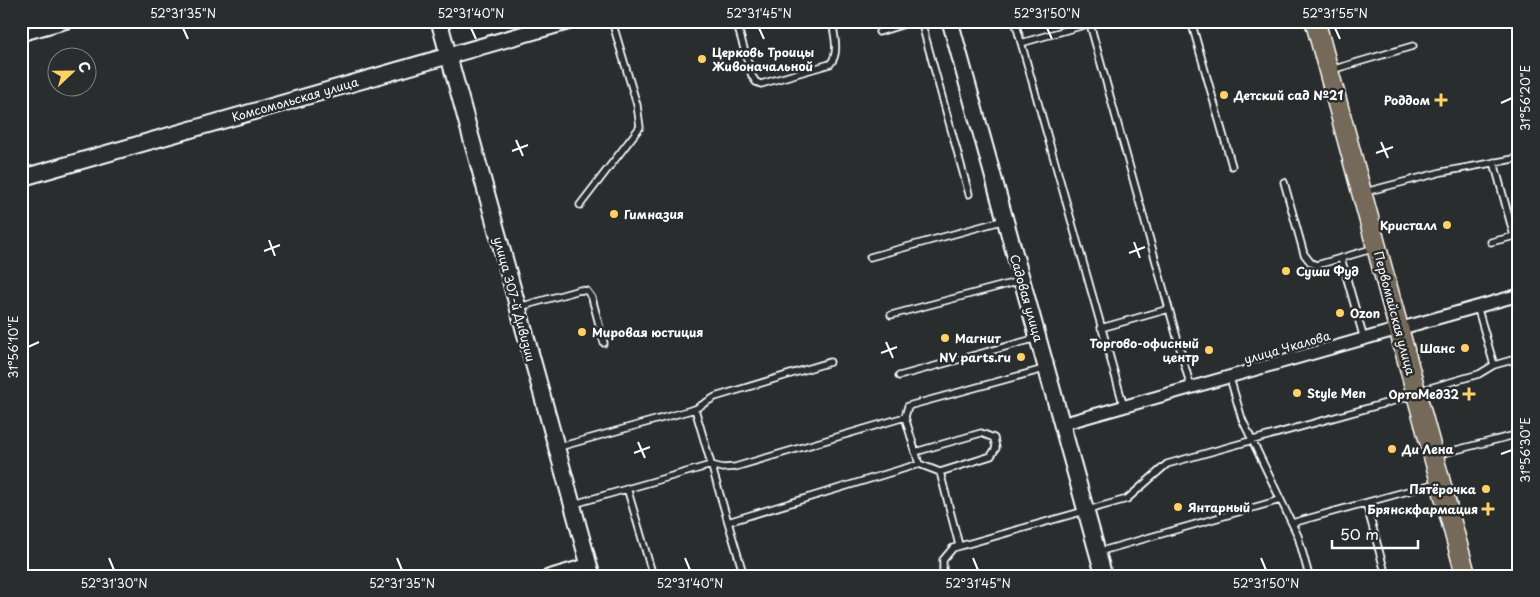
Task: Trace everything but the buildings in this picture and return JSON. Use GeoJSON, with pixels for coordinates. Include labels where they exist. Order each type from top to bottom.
{"type":"FeatureCollection","features":[{"type":"Feature","properties":{"kind":"main road","name":"Первомайская улица"},"geometry":{"type":"LineString","coordinates":[[1315,21],[1466,576]]}},
{"type":"Feature","properties":{"kind":"street"},"geometry":{"type":"LineString","coordinates":[[21,35],[70,21]]}},
{"type":"Feature","properties":{"kind":"street","name":"улица 307-й Дивизии"},"geometry":{"type":"LineString","coordinates":[[439,21],[590,570]]}},
{"type":"Feature","properties":{"kind":"street","name":"Комсомольская улица"},"geometry":{"type":"LineString","coordinates":[[21,178],[570,21]]}},
{"type":"Feature","properties":{"kind":"street","name":"Садовая улица"},"geometry":{"type":"LineString","coordinates":[[950,21],[1104,576]]}},
{"type":"Feature","properties":{"kind":"street","name":"улица Чкалова"},"geometry":{"type":"LineString","coordinates":[[1062,424],[1519,295]]}},
{"type":"Feature","properties":{"kind":"street"},"geometry":{"type":"LineString","coordinates":[[548,576],[590,570]]}},
{"type":"Feature","properties":{"kind":"lane"},"geometry":{"type":"LineString","coordinates":[[580,205],[640,127],[637,105],[612,21]]}},
{"type":"Feature","properties":{"kind":"lane"},"geometry":{"type":"LineString","coordinates":[[736,21],[752,76],[760,84],[830,64],[834,60],[836,53],[832,21]]}},
{"type":"Feature","properties":{"kind":"lane"},"geometry":{"type":"LineString","coordinates":[[879,32],[914,21]]}},
{"type":"Feature","properties":{"kind":"lane"},"geometry":{"type":"LineString","coordinates":[[921,21],[969,194]]}},
{"type":"Feature","properties":{"kind":"lane"},"geometry":{"type":"LineString","coordinates":[[1015,21],[1124,407]]}},
{"type":"Feature","properties":{"kind":"lane"},"geometry":{"type":"LineString","coordinates":[[1021,43],[1098,21]]}},
{"type":"Feature","properties":{"kind":"lane"},"geometry":{"type":"LineString","coordinates":[[1191,21],[1232,166]]}},
{"type":"Feature","properties":{"kind":"lane"},"geometry":{"type":"LineString","coordinates":[[1090,24],[1191,388]]}},
{"type":"Feature","properties":{"kind":"lane"},"geometry":{"type":"LineString","coordinates":[[1328,70],[1413,46]]}},
{"type":"Feature","properties":{"kind":"lane"},"geometry":{"type":"LineString","coordinates":[[1363,193],[1442,172],[1494,162],[1519,154]]}},
{"type":"Feature","properties":{"kind":"lane"},"geometry":{"type":"LineString","coordinates":[[1502,160],[1519,158]]}},
{"type":"Feature","properties":{"kind":"lane"},"geometry":{"type":"LineString","coordinates":[[1491,242],[1516,235],[1494,162]]}},
{"type":"Feature","properties":{"kind":"lane"},"geometry":{"type":"LineString","coordinates":[[1284,182],[1307,259],[1317,265],[1378,248]]}},
{"type":"Feature","properties":{"kind":"lane"},"geometry":{"type":"LineString","coordinates":[[870,257],[1005,220]]}},
{"type":"Feature","properties":{"kind":"lane"},"geometry":{"type":"LineString","coordinates":[[1341,258],[1364,339]]}},
{"type":"Feature","properties":{"kind":"lane"},"geometry":{"type":"LineString","coordinates":[[892,315],[1022,280]]}},
{"type":"Feature","properties":{"kind":"lane"},"geometry":{"type":"LineString","coordinates":[[517,307],[580,290],[587,291],[592,298],[604,344]]}},
{"type":"Feature","properties":{"kind":"lane"},"geometry":{"type":"LineString","coordinates":[[1476,306],[1494,365]]}},
{"type":"Feature","properties":{"kind":"lane"},"geometry":{"type":"LineString","coordinates":[[1101,328],[1169,309]]}},
{"type":"Feature","properties":{"kind":"lane"},"geometry":{"type":"LineString","coordinates":[[899,376],[1038,338]]}},
{"type":"Feature","properties":{"kind":"lane"},"geometry":{"type":"LineString","coordinates":[[943,576],[946,555],[959,545],[1086,511],[1133,495],[1159,469],[1168,464],[1480,374],[1494,365],[1519,358]]}},
{"type":"Feature","properties":{"kind":"lane"},"geometry":{"type":"LineString","coordinates":[[556,448],[695,409],[715,396],[830,362]]}},
{"type":"Feature","properties":{"kind":"lane"},"geometry":{"type":"LineString","coordinates":[[919,464],[905,416],[908,406],[1047,368]]}},
{"type":"Feature","properties":{"kind":"lane"},"geometry":{"type":"LineString","coordinates":[[1230,378],[1240,413],[1292,523],[1309,576]]}},
{"type":"Feature","properties":{"kind":"lane"},"geometry":{"type":"LineString","coordinates":[[695,409],[744,576]]}},
{"type":"Feature","properties":{"kind":"lane"},"geometry":{"type":"LineString","coordinates":[[572,504],[711,465],[723,468],[735,467],[905,416]]}},
{"type":"Feature","properties":{"kind":"lane"},"geometry":{"type":"LineString","coordinates":[[728,522],[919,464],[940,472],[991,456],[996,448],[994,438],[981,433],[915,452]]}},
{"type":"Feature","properties":{"kind":"lane"},"geometry":{"type":"LineString","coordinates":[[1434,456],[1519,434]]}},
{"type":"Feature","properties":{"kind":"lane"},"geometry":{"type":"LineString","coordinates":[[940,472],[959,545]]}},
{"type":"Feature","properties":{"kind":"lane"},"geometry":{"type":"LineString","coordinates":[[1292,523],[1441,482]]}},
{"type":"Feature","properties":{"kind":"lane"},"geometry":{"type":"LineString","coordinates":[[627,488],[653,576]]}},
{"type":"Feature","properties":{"kind":"lane"},"geometry":{"type":"LineString","coordinates":[[1098,552],[1280,500]]}},
{"type":"Feature","properties":{"kind":"lane"},"geometry":{"type":"LineString","coordinates":[[1366,503],[1386,576]]}},
{"type":"Feature","properties":{"kind":"lane"},"geometry":{"type":"LineString","coordinates":[[1145,576],[1157,572],[1166,576]]}},
{"type":"Feature","properties":{"kind":"place","name":"Церковь Троицы Живоначальной"},"geometry":{"type":"Point","coordinates":[702,59]}},
{"type":"Feature","properties":{"kind":"place","name":"Детский сад №21"},"geometry":{"type":"Point","coordinates":[1224,95]}},
{"type":"Feature","properties":{"kind":"place","name":"Роддом"},"geometry":{"type":"Point","coordinates":[1441,100]}},
{"type":"Feature","properties":{"kind":"place","name":"Гимназия"},"geometry":{"type":"Point","coordinates":[614,214]}},
{"type":"Feature","properties":{"kind":"place","name":"Кристалл"},"geometry":{"type":"Point","coordinates":[1447,225]}},
{"type":"Feature","properties":{"kind":"place","name":"Суши Фуд"},"geometry":{"type":"Point","coordinates":[1286,271]}},
{"type":"Feature","properties":{"kind":"place","name":"Ozon"},"geometry":{"type":"Point","coordinates":[1340,313]}},
{"type":"Feature","properties":{"kind":"place","name":"Мировая юстиция"},"geometry":{"type":"Point","coordinates":[582,332]}},
{"type":"Feature","properties":{"kind":"place","name":"Магнит"},"geometry":{"type":"Point","coordinates":[945,338]}},
{"type":"Feature","properties":{"kind":"place","name":"Шанс"},"geometry":{"type":"Point","coordinates":[1465,348]}},
{"type":"Feature","properties":{"kind":"place","name":"Торгово-офисный центр"},"geometry":{"type":"Point","coordinates":[1209,350]}},
{"type":"Feature","properties":{"kind":"place","name":"NV parts.ru"},"geometry":{"type":"Point","coordinates":[1021,357]}},
{"type":"Feature","properties":{"kind":"place","name":"Style Men"},"geometry":{"type":"Point","coordinates":[1297,393]}},
{"type":"Feature","properties":{"kind":"place","name":"ОртоМед32"},"geometry":{"type":"Point","coordinates":[1469,394]}},
{"type":"Feature","properties":{"kind":"place","name":"Ди Лена"},"geometry":{"type":"Point","coordinates":[1392,449]}},
{"type":"Feature","properties":{"kind":"place","name":"Пятёрочка"},"geometry":{"type":"Point","coordinates":[1486,489]}},
{"type":"Feature","properties":{"kind":"place","name":"Янтарный"},"geometry":{"type":"Point","coordinates":[1178,507]}},
{"type":"Feature","properties":{"kind":"place","name":"Брянскфармация"},"geometry":{"type":"Point","coordinates":[1488,509]}}]}
